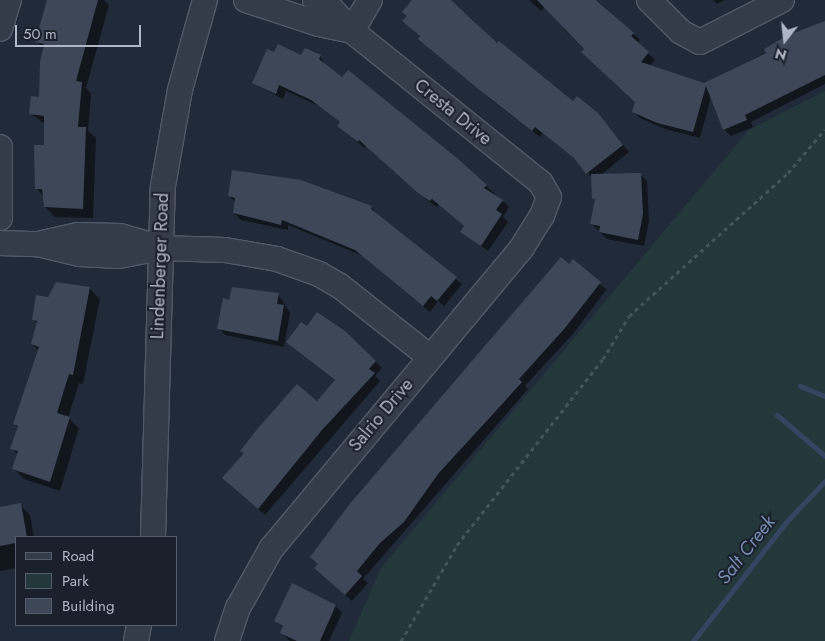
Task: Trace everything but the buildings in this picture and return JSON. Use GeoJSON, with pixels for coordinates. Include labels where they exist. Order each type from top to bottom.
{"type":"FeatureCollection","features":[{"type":"Feature","properties":{"kind":"street"},"geometry":{"type":"LineString","coordinates":[[0,29],[9,0]]}},
{"type":"Feature","properties":{"kind":"street","name":"Lindenberger Road"},"geometry":{"type":"LineString","coordinates":[[153,536],[163,186],[173,124],[205,0]]}},
{"type":"Feature","properties":{"kind":"street","name":"Cresta Drive"},"geometry":{"type":"LineString","coordinates":[[246,0],[319,24],[352,31]]}},
{"type":"Feature","properties":{"kind":"street","name":"Cresta Drive"},"geometry":{"type":"LineString","coordinates":[[315,0],[328,5],[352,31],[541,183],[549,197]]}},
{"type":"Feature","properties":{"kind":"street"},"geometry":{"type":"LineString","coordinates":[[352,31],[370,0]]}},
{"type":"Feature","properties":{"kind":"street"},"geometry":{"type":"LineString","coordinates":[[649,0],[681,32],[700,42],[782,0]]}},
{"type":"Feature","properties":{"kind":"street"},"geometry":{"type":"LineString","coordinates":[[0,147],[0,218]]}},
{"type":"Feature","properties":{"kind":"street","name":"Salrio Drive"},"geometry":{"type":"LineString","coordinates":[[227,641],[238,608],[271,549],[521,249],[542,216],[549,197]]}},
{"type":"Feature","properties":{"kind":"street"},"geometry":{"type":"LineString","coordinates":[[0,243],[38,244],[78,235],[120,236],[160,248],[258,254],[319,274],[360,299],[430,357]]}},
{"type":"Feature","properties":{"kind":"street"},"geometry":{"type":"LineString","coordinates":[[136,641],[139,626]]}},
{"type":"Feature","properties":{"kind":"path"},"geometry":{"type":"LineString","coordinates":[[401,641],[457,545],[604,359],[629,316],[788,173],[825,129]]}},
{"type":"Feature","properties":{"kind":"green space"},"geometry":{"type":"Polygon","coordinates":[[[825,91],[825,641],[349,641],[381,568],[749,130],[825,91]]]}},
{"type":"Feature","properties":{"kind":"waterway"},"geometry":{"type":"LineString","coordinates":[[800,386],[825,396]]}},
{"type":"Feature","properties":{"kind":"waterway"},"geometry":{"type":"LineString","coordinates":[[777,415],[825,456]]}},
{"type":"Feature","properties":{"kind":"waterway","name":"Salt Creek"},"geometry":{"type":"LineString","coordinates":[[693,641],[787,521],[825,481]]}}]}
